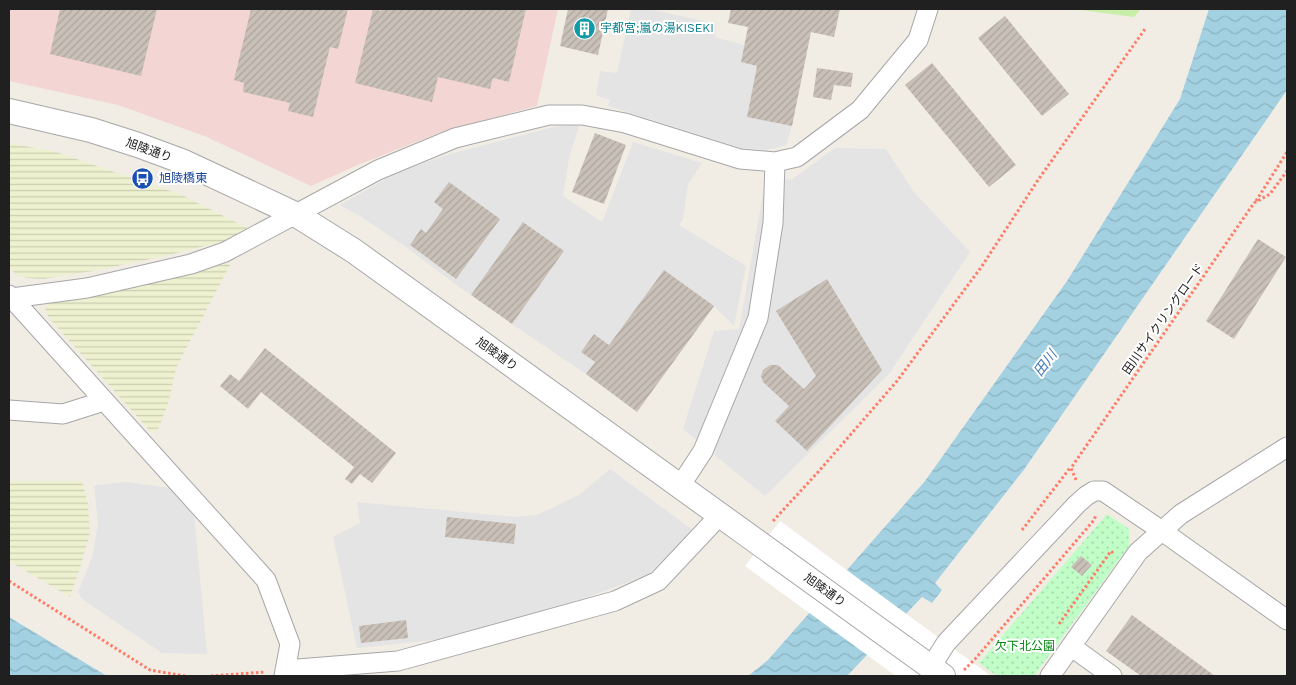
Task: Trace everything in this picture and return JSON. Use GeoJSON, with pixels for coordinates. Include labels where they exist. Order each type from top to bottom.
{"type":"FeatureCollection","features":[{"type":"Feature","properties":{"kind":"street"},"geometry":{"type":"LineString","coordinates":[[10,297],[88,288],[191,264],[225,252],[378,170],[455,138],[549,115],[582,115],[625,123],[740,159],[775,162],[797,158],[860,110],[918,40],[928,9]]}},
{"type":"Feature","properties":{"kind":"street","name":"旭陵通り"},"geometry":{"type":"LineString","coordinates":[[9,111],[91,130],[138,145],[192,166],[296,214],[354,251],[937,672]]}},
{"type":"Feature","properties":{"kind":"street"},"geometry":{"type":"LineString","coordinates":[[680,486],[703,450],[758,318],[773,223],[775,162]]}},
{"type":"Feature","properties":{"kind":"street"},"geometry":{"type":"LineString","coordinates":[[10,297],[266,580],[290,644],[284,673],[398,661],[614,601],[658,581],[720,515]]}},
{"type":"Feature","properties":{"kind":"street"},"geometry":{"type":"LineString","coordinates":[[9,410],[63,414],[104,401]]}},
{"type":"Feature","properties":{"kind":"street"},"geometry":{"type":"LineString","coordinates":[[1050,676],[1138,552],[1181,514],[1287,447]]}},
{"type":"Feature","properties":{"kind":"street"},"geometry":{"type":"LineString","coordinates":[[937,672],[946,643],[1077,504],[1094,490],[1103,491],[1287,620]]}},
{"type":"Feature","properties":{"kind":"street"},"geometry":{"type":"LineString","coordinates":[[1072,647],[1112,676]]}},
{"type":"Feature","properties":{"kind":"path"},"geometry":{"type":"LineString","coordinates":[[773,521],[819,472],[897,381],[982,266],[1038,180],[1145,29]]}},
{"type":"Feature","properties":{"kind":"path"},"geometry":{"type":"LineString","coordinates":[[1254,203],[1287,152]]}},
{"type":"Feature","properties":{"kind":"path","name":"田川サイクリングロード"},"geometry":{"type":"LineString","coordinates":[[1016,537],[1071,468],[1254,203],[1270,194],[1287,171]]}},
{"type":"Feature","properties":{"kind":"path"},"geometry":{"type":"LineString","coordinates":[[1071,468],[1078,485]]}},
{"type":"Feature","properties":{"kind":"path"},"geometry":{"type":"LineString","coordinates":[[959,676],[1094,520],[1096,515],[1094,510]]}},
{"type":"Feature","properties":{"kind":"path"},"geometry":{"type":"LineString","coordinates":[[9,581],[150,670],[185,676]]}},
{"type":"Feature","properties":{"kind":"path"},"geometry":{"type":"LineString","coordinates":[[211,676],[284,673]]}},
{"type":"Feature","properties":{"kind":"shaded area"},"geometry":{"type":"Polygon","coordinates":[[[9,9],[558,9],[537,106],[444,131],[360,164],[311,186],[207,137],[118,105],[9,81],[9,9]]]}},
{"type":"Feature","properties":{"kind":"shaded area"},"geometry":{"type":"Polygon","coordinates":[[[631,9],[649,9],[716,24],[715,37],[744,45],[741,62],[757,66],[747,117],[792,126],[786,145],[766,150],[742,148],[608,106],[610,100],[596,95],[600,71],[617,73],[631,9]]]}},
{"type":"Feature","properties":{"kind":"shaded area"},"geometry":{"type":"Polygon","coordinates":[[[580,123],[569,158],[563,196],[602,222],[633,142],[702,163],[688,184],[683,219],[679,225],[746,266],[734,326],[714,306],[664,270],[609,345],[594,334],[581,352],[595,362],[586,374],[512,324],[564,252],[524,222],[471,295],[406,247],[340,205],[394,174],[446,155],[554,127],[580,123]]]}},
{"type":"Feature","properties":{"kind":"shaded area"},"geometry":{"type":"Polygon","coordinates":[[[835,148],[886,149],[914,192],[970,252],[889,374],[765,496],[683,429],[714,331],[739,329],[766,177],[791,180],[835,148]]]}},
{"type":"Feature","properties":{"kind":"shaded area"},"geometry":{"type":"Polygon","coordinates":[[[610,469],[694,531],[647,575],[564,606],[444,639],[357,648],[333,537],[360,523],[357,502],[515,517],[537,515],[579,495],[610,469]]]}},
{"type":"Feature","properties":{"kind":"shaded area"},"geometry":{"type":"Polygon","coordinates":[[[126,482],[170,488],[194,513],[207,654],[162,653],[82,599],[78,592],[92,558],[98,524],[94,486],[126,482]]]}},
{"type":"Feature","properties":{"kind":"green space"},"geometry":{"type":"Polygon","coordinates":[[[1073,9],[1141,9],[1134,17],[1073,9]]]}},
{"type":"Feature","properties":{"kind":"green space"},"geometry":{"type":"Polygon","coordinates":[[[9,143],[56,152],[182,195],[247,228],[228,240],[93,271],[43,279],[27,278],[15,274],[9,266],[9,143]]]}},
{"type":"Feature","properties":{"kind":"green space"},"geometry":{"type":"Polygon","coordinates":[[[231,263],[176,368],[168,404],[157,432],[150,431],[49,318],[45,308],[52,301],[231,263]]]}},
{"type":"Feature","properties":{"kind":"green space"},"geometry":{"type":"Polygon","coordinates":[[[9,481],[82,481],[88,504],[90,533],[70,597],[9,561],[9,481]]]}},
{"type":"Feature","properties":{"kind":"green space","name":"欠下北公園"},"geometry":{"type":"Polygon","coordinates":[[[1107,514],[1129,529],[1129,546],[1034,676],[997,676],[979,663],[1107,514]]]}},
{"type":"Feature","properties":{"kind":"water","name":"田川"},"geometry":{"type":"Polygon","coordinates":[[[1209,9],[1287,9],[1287,90],[1023,471],[935,583],[942,590],[932,603],[922,597],[847,676],[748,676],[768,660],[925,481],[1067,281],[1180,99],[1209,9]]]}},
{"type":"Feature","properties":{"kind":"water"},"geometry":{"type":"Polygon","coordinates":[[[9,617],[107,676],[9,676],[9,617]]]}},
{"type":"Feature","properties":{"kind":"pier"},"geometry":{"type":"Polygon","coordinates":[[[780,521],[991,676],[896,676],[745,566],[780,521]]]}},
{"type":"Feature","properties":{"kind":"building"},"geometry":{"type":"Polygon","coordinates":[[[60,9],[157,9],[141,76],[50,54],[60,9]]]}},
{"type":"Feature","properties":{"kind":"building"},"geometry":{"type":"Polygon","coordinates":[[[251,9],[348,9],[338,49],[330,47],[313,117],[288,111],[290,103],[243,92],[244,83],[234,80],[251,9]]]}},
{"type":"Feature","properties":{"kind":"building"},"geometry":{"type":"Polygon","coordinates":[[[373,9],[381,11],[382,9],[526,9],[509,82],[493,78],[490,89],[438,77],[432,102],[355,83],[373,9]]]}},
{"type":"Feature","properties":{"kind":"building","name":"宇都宮;嵐の湯KISEKI"},"geometry":{"type":"Polygon","coordinates":[[[568,9],[608,9],[598,55],[560,46],[568,9]]]}},
{"type":"Feature","properties":{"kind":"building"},"geometry":{"type":"Polygon","coordinates":[[[731,9],[840,9],[834,37],[811,32],[792,126],[747,117],[757,66],[741,62],[748,27],[728,23],[731,9]]]}},
{"type":"Feature","properties":{"kind":"building"},"geometry":{"type":"Polygon","coordinates":[[[1005,16],[1069,94],[1042,116],[978,38],[1005,16]]]}},
{"type":"Feature","properties":{"kind":"building"},"geometry":{"type":"Polygon","coordinates":[[[932,63],[1016,165],[989,187],[905,85],[932,63]]]}},
{"type":"Feature","properties":{"kind":"building"},"geometry":{"type":"Polygon","coordinates":[[[817,68],[853,73],[851,87],[834,85],[831,100],[813,97],[817,68]]]}},
{"type":"Feature","properties":{"kind":"building"},"geometry":{"type":"Polygon","coordinates":[[[595,133],[626,145],[604,204],[572,192],[595,133]]]}},
{"type":"Feature","properties":{"kind":"building"},"geometry":{"type":"Polygon","coordinates":[[[449,182],[500,219],[456,279],[410,245],[421,229],[426,233],[443,209],[434,202],[449,182]]]}},
{"type":"Feature","properties":{"kind":"building"},"geometry":{"type":"Polygon","coordinates":[[[523,222],[564,251],[512,324],[471,295],[523,222]]]}},
{"type":"Feature","properties":{"kind":"building"},"geometry":{"type":"Polygon","coordinates":[[[1258,239],[1286,257],[1234,339],[1206,321],[1258,239]]]}},
{"type":"Feature","properties":{"kind":"building"},"geometry":{"type":"Polygon","coordinates":[[[664,270],[714,306],[637,412],[586,374],[595,362],[581,352],[594,334],[609,345],[664,270]]]}},
{"type":"Feature","properties":{"kind":"building"},"geometry":{"type":"Polygon","coordinates":[[[827,279],[882,370],[807,451],[775,421],[789,406],[763,382],[761,376],[763,370],[770,365],[778,365],[804,389],[816,376],[776,311],[827,279]]]}},
{"type":"Feature","properties":{"kind":"building"},"geometry":{"type":"Polygon","coordinates":[[[265,348],[396,453],[372,483],[360,474],[352,484],[345,479],[354,467],[261,392],[248,409],[220,386],[230,374],[239,381],[265,348]]]}},
{"type":"Feature","properties":{"kind":"building"},"geometry":{"type":"Polygon","coordinates":[[[447,517],[516,524],[514,544],[445,537],[447,517]]]}},
{"type":"Feature","properties":{"kind":"building"},"geometry":{"type":"Polygon","coordinates":[[[1081,556],[1092,565],[1082,576],[1071,567],[1081,556]]]}},
{"type":"Feature","properties":{"kind":"building"},"geometry":{"type":"Polygon","coordinates":[[[1132,615],[1215,676],[1141,676],[1106,651],[1132,615]]]}},
{"type":"Feature","properties":{"kind":"building"},"geometry":{"type":"Polygon","coordinates":[[[406,620],[408,638],[361,643],[359,626],[406,620]]]}},
{"type":"Feature","properties":{"kind":"place","name":"宇都宮;嵐の湯KISEKI"},"geometry":{"type":"Point","coordinates":[584,28]}},
{"type":"Feature","properties":{"kind":"place","name":"旭陵橋東"},"geometry":{"type":"Point","coordinates":[143,178]}}]}
